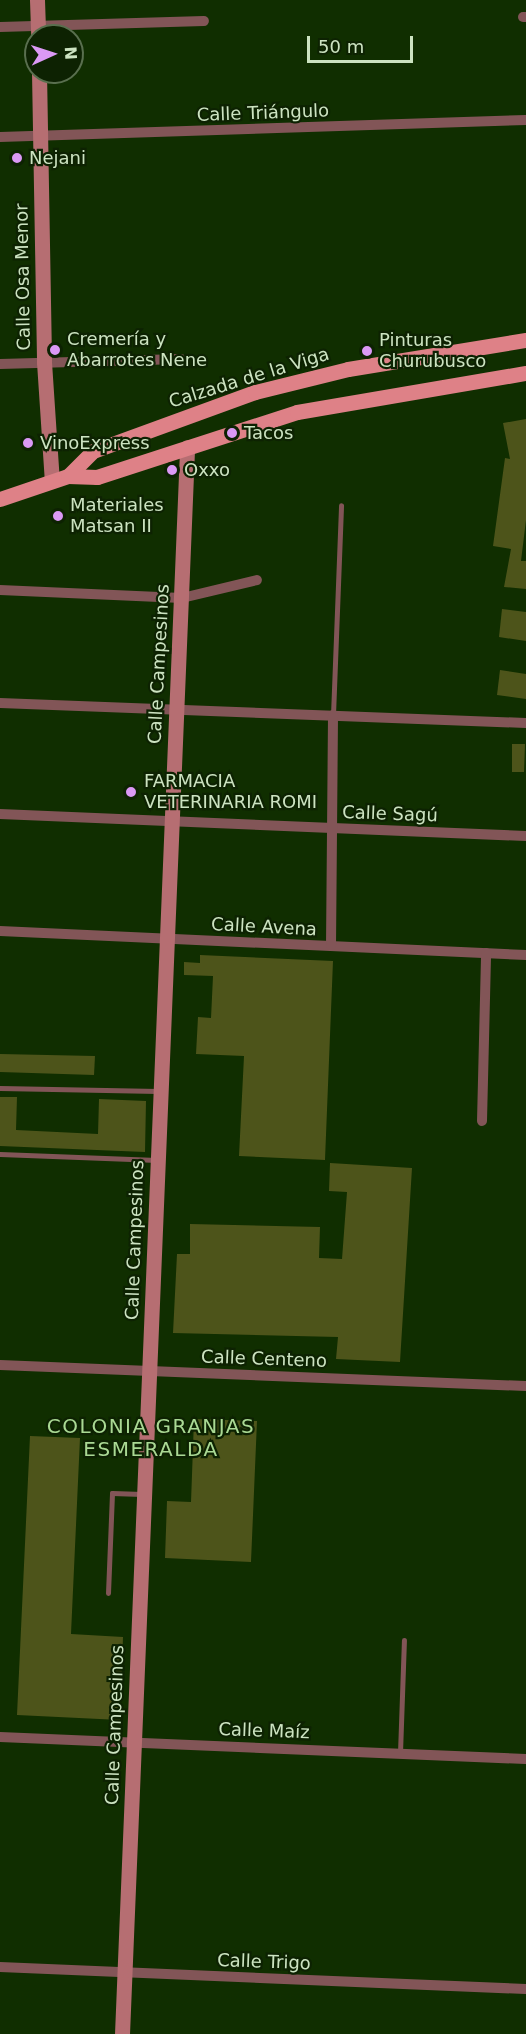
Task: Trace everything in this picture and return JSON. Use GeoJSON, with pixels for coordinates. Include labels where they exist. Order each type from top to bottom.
{"type":"FeatureCollection","features":[{"type":"Feature","properties":{"kind":"main road","name":"Calzada de la Viga"},"geometry":{"type":"LineString","coordinates":[[68,476],[93,452],[255,393],[348,369],[526,340]]}},
{"type":"Feature","properties":{"kind":"main road","name":"Calzada de la Viga"},"geometry":{"type":"LineString","coordinates":[[0,500],[68,476],[98,477],[297,412],[526,373]]}},
{"type":"Feature","properties":{"kind":"street"},"geometry":{"type":"LineString","coordinates":[[37,0],[38,24]]}},
{"type":"Feature","properties":{"kind":"street"},"geometry":{"type":"LineString","coordinates":[[84,28],[204,21]]}},
{"type":"Feature","properties":{"kind":"street"},"geometry":{"type":"LineString","coordinates":[[0,27],[24,30]]}},
{"type":"Feature","properties":{"kind":"street","name":"Calle Osa Menor"},"geometry":{"type":"LineString","coordinates":[[39,84],[44,362],[52,481]]}},
{"type":"Feature","properties":{"kind":"street","name":"Calle Triángulo"},"geometry":{"type":"LineString","coordinates":[[0,137],[526,120]]}},
{"type":"Feature","properties":{"kind":"street"},"geometry":{"type":"LineString","coordinates":[[0,364],[181,359]]}},
{"type":"Feature","properties":{"kind":"street","name":"Calle Campesinos"},"geometry":{"type":"LineString","coordinates":[[122,2034],[135,1742],[142,1494],[150,1372],[187,447]]}},
{"type":"Feature","properties":{"kind":"street"},"geometry":{"type":"LineString","coordinates":[[0,590],[182,598],[257,580]]}},
{"type":"Feature","properties":{"kind":"street"},"geometry":{"type":"LineString","coordinates":[[0,703],[526,723]]}},
{"type":"Feature","properties":{"kind":"street"},"geometry":{"type":"LineString","coordinates":[[331,946],[333,715]]}},
{"type":"Feature","properties":{"kind":"street","name":"Calle Sagú"},"geometry":{"type":"LineString","coordinates":[[0,814],[526,836]]}},
{"type":"Feature","properties":{"kind":"street","name":"Calle Avena"},"geometry":{"type":"LineString","coordinates":[[0,931],[526,955]]}},
{"type":"Feature","properties":{"kind":"street"},"geometry":{"type":"LineString","coordinates":[[482,1121],[486,953]]}},
{"type":"Feature","properties":{"kind":"street","name":"Calle Centeno"},"geometry":{"type":"LineString","coordinates":[[0,1365],[526,1386]]}},
{"type":"Feature","properties":{"kind":"street","name":"Calle Maíz"},"geometry":{"type":"LineString","coordinates":[[0,1737],[526,1759]]}},
{"type":"Feature","properties":{"kind":"street","name":"Calle Trigo"},"geometry":{"type":"LineString","coordinates":[[0,1967],[526,1989]]}},
{"type":"Feature","properties":{"kind":"lane"},"geometry":{"type":"LineString","coordinates":[[333,715],[341,505]]}},
{"type":"Feature","properties":{"kind":"lane"},"geometry":{"type":"LineString","coordinates":[[0,1088],[160,1091]]}},
{"type":"Feature","properties":{"kind":"lane"},"geometry":{"type":"LineString","coordinates":[[0,1154],[157,1160]]}},
{"type":"Feature","properties":{"kind":"lane"},"geometry":{"type":"LineString","coordinates":[[108,1593],[112,1493],[142,1494]]}},
{"type":"Feature","properties":{"kind":"lane"},"geometry":{"type":"LineString","coordinates":[[400,1753],[404,1640]]}},
{"type":"Feature","properties":{"kind":"building"},"geometry":{"type":"Polygon","coordinates":[[[526,419],[526,520],[521,561],[526,561],[526,589],[504,587],[511,549],[493,546],[505,458],[510,459],[503,423],[526,419]]]}},
{"type":"Feature","properties":{"kind":"building"},"geometry":{"type":"Polygon","coordinates":[[[502,609],[526,612],[526,641],[499,637],[502,609]]]}},
{"type":"Feature","properties":{"kind":"building"},"geometry":{"type":"Polygon","coordinates":[[[500,670],[526,674],[526,699],[497,695],[500,670]]]}},
{"type":"Feature","properties":{"kind":"building"},"geometry":{"type":"Polygon","coordinates":[[[512,744],[525,744],[524,772],[512,772],[512,744]]]}},
{"type":"Feature","properties":{"kind":"building"},"geometry":{"type":"Polygon","coordinates":[[[200,955],[333,961],[325,1160],[239,1156],[244,1056],[196,1054],[198,1017],[211,1018],[213,976],[184,975],[184,962],[200,963],[200,955]]]}},
{"type":"Feature","properties":{"kind":"building"},"geometry":{"type":"Polygon","coordinates":[[[0,1054],[95,1056],[94,1075],[0,1072],[0,1054]]]}},
{"type":"Feature","properties":{"kind":"building"},"geometry":{"type":"Polygon","coordinates":[[[0,1097],[17,1097],[16,1130],[98,1134],[99,1099],[146,1101],[145,1152],[0,1146],[0,1097]]]}},
{"type":"Feature","properties":{"kind":"building"},"geometry":{"type":"Polygon","coordinates":[[[330,1163],[412,1168],[400,1362],[336,1359],[338,1337],[173,1333],[177,1254],[190,1254],[190,1224],[320,1227],[319,1258],[342,1259],[347,1192],[329,1191],[330,1163]]]}},
{"type":"Feature","properties":{"kind":"building"},"geometry":{"type":"Polygon","coordinates":[[[194,1419],[257,1421],[251,1562],[165,1558],[167,1501],[191,1502],[194,1419]]]}},
{"type":"Feature","properties":{"kind":"building"},"geometry":{"type":"Polygon","coordinates":[[[30,1436],[80,1438],[71,1634],[123,1637],[120,1720],[17,1715],[30,1436]]]}},
{"type":"Feature","properties":{"kind":"place","name":"Nejani"},"geometry":{"type":"Point","coordinates":[17,158]}},
{"type":"Feature","properties":{"kind":"place","name":"Cremería y Abarrotes Nene"},"geometry":{"type":"Point","coordinates":[55,350]}},
{"type":"Feature","properties":{"kind":"place","name":"Pinturas Churubusco"},"geometry":{"type":"Point","coordinates":[367,351]}},
{"type":"Feature","properties":{"kind":"place","name":"Tacos"},"geometry":{"type":"Point","coordinates":[232,433]}},
{"type":"Feature","properties":{"kind":"place","name":"VinoExpress"},"geometry":{"type":"Point","coordinates":[28,443]}},
{"type":"Feature","properties":{"kind":"place","name":"Oxxo"},"geometry":{"type":"Point","coordinates":[172,470]}},
{"type":"Feature","properties":{"kind":"place","name":"Materiales Matsan II"},"geometry":{"type":"Point","coordinates":[58,516]}},
{"type":"Feature","properties":{"kind":"place","name":"FARMACIA VETERINARIA ROMI"},"geometry":{"type":"Point","coordinates":[131,792]}},
{"type":"Feature","properties":{"kind":"district","name":"COLONIA GRANJAS ESMERALDA"},"geometry":{"type":"Point","coordinates":[151,1438]}}]}
